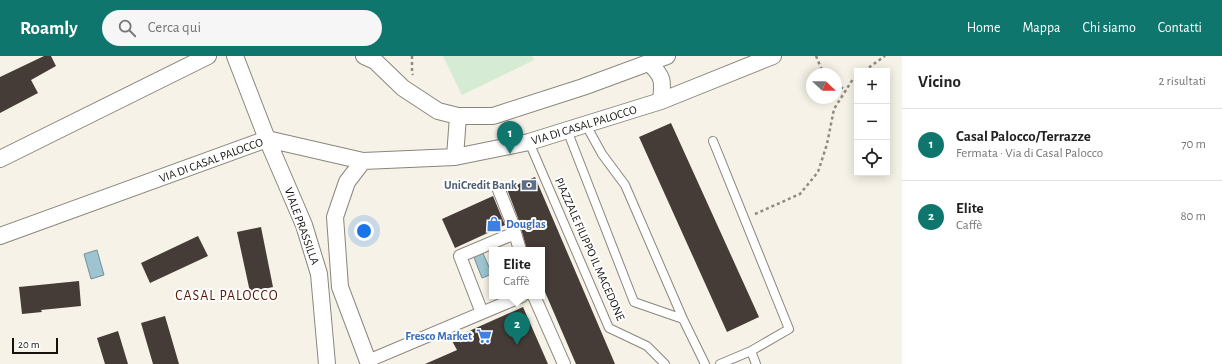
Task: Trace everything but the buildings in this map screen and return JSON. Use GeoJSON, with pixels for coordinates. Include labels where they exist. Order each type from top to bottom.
{"type":"FeatureCollection","features":[{"type":"Feature","properties":{"kind":"street"},"geometry":{"type":"LineString","coordinates":[[0,159],[208,56]]}},
{"type":"Feature","properties":{"kind":"street","name":"VIALE PRASSILLA"},"geometry":{"type":"LineString","coordinates":[[235,56],[267,139],[304,225],[319,274],[327,364]]}},
{"type":"Feature","properties":{"kind":"street"},"geometry":{"type":"LineString","coordinates":[[372,58],[403,88],[438,111],[458,116],[493,116],[583,87],[667,56]]}},
{"type":"Feature","properties":{"kind":"street","name":"VIA DI CASAL PALOCCO"},"geometry":{"type":"LineString","coordinates":[[0,236],[267,139],[363,161],[454,157],[529,142],[586,125],[661,101],[773,56]]}},
{"type":"Feature","properties":{"kind":"street"},"geometry":{"type":"LineString","coordinates":[[649,63],[659,72],[663,84],[661,101]]}},
{"type":"Feature","properties":{"kind":"street"},"geometry":{"type":"LineString","coordinates":[[454,157],[458,116]]}},
{"type":"Feature","properties":{"kind":"street","name":"VIALE PRASSILLA"},"geometry":{"type":"LineString","coordinates":[[363,161],[347,182],[335,216],[340,287],[366,363]]}},
{"type":"Feature","properties":{"kind":"street"},"geometry":{"type":"LineString","coordinates":[[499,190],[519,247]]}},
{"type":"Feature","properties":{"kind":"street"},"geometry":{"type":"LineString","coordinates":[[482,313],[460,256],[515,233]]}},
{"type":"Feature","properties":{"kind":"street"},"geometry":{"type":"LineString","coordinates":[[366,363],[515,299]]}},
{"type":"Feature","properties":{"kind":"street"},"geometry":{"type":"LineString","coordinates":[[535,299],[564,364]]}},
{"type":"Feature","properties":{"kind":"lane"},"geometry":{"type":"LineString","coordinates":[[586,125],[602,154],[625,185],[704,364]]}},
{"type":"Feature","properties":{"kind":"lane","name":"PIAZZALE FILIPPO IL MACEDONE"},"geometry":{"type":"LineString","coordinates":[[567,130],[634,302],[683,319]]}},
{"type":"Feature","properties":{"kind":"lane"},"geometry":{"type":"LineString","coordinates":[[713,141],[788,330],[751,351],[720,364]]}},
{"type":"Feature","properties":{"kind":"lane","name":"PIAZZALE FILIPPO IL MACEDONE"},"geometry":{"type":"LineString","coordinates":[[529,142],[609,328],[647,346],[665,364]]}},
{"type":"Feature","properties":{"kind":"lane"},"geometry":{"type":"LineString","coordinates":[[751,351],[756,364]]}},
{"type":"Feature","properties":{"kind":"path"},"geometry":{"type":"LineString","coordinates":[[412,56],[412,73],[416,77]]}},
{"type":"Feature","properties":{"kind":"path"},"geometry":{"type":"LineString","coordinates":[[816,56],[821,68]]}},
{"type":"Feature","properties":{"kind":"path"},"geometry":{"type":"LineString","coordinates":[[868,68],[885,56]]}},
{"type":"Feature","properties":{"kind":"path"},"geometry":{"type":"LineString","coordinates":[[744,219],[800,194],[818,172],[827,144],[834,109],[854,78]]}},
{"type":"Feature","properties":{"kind":"path"},"geometry":{"type":"LineString","coordinates":[[842,87],[846,90]]}},
{"type":"Feature","properties":{"kind":"green space"},"geometry":{"type":"Polygon","coordinates":[[[443,56],[532,56],[534,60],[462,95],[443,56]]]}},
{"type":"Feature","properties":{"kind":"water"},"geometry":{"type":"Polygon","coordinates":[[[97,250],[104,275],[91,279],[84,254],[97,250]]]}},
{"type":"Feature","properties":{"kind":"water"},"geometry":{"type":"Polygon","coordinates":[[[482,251],[489,267],[489,275],[482,278],[473,255],[482,251]]]}},
{"type":"Feature","properties":{"kind":"place","name":"Casal Palocco/Terrazze"},"geometry":{"type":"Point","coordinates":[510,154]}},
{"type":"Feature","properties":{"kind":"place","name":"UniCredit Bank"},"geometry":{"type":"Point","coordinates":[529,185]}},
{"type":"Feature","properties":{"kind":"place","name":"Douglas"},"geometry":{"type":"Point","coordinates":[494,224]}},
{"type":"Feature","properties":{"kind":"place","name":"Fresco Market"},"geometry":{"type":"Point","coordinates":[484,336]}},
{"type":"Feature","properties":{"kind":"place","name":"Elite"},"geometry":{"type":"Point","coordinates":[517,345]}},
{"type":"Feature","properties":{"kind":"district","name":"CASAL PALOCCO"},"geometry":{"type":"Point","coordinates":[227,296]}}]}
